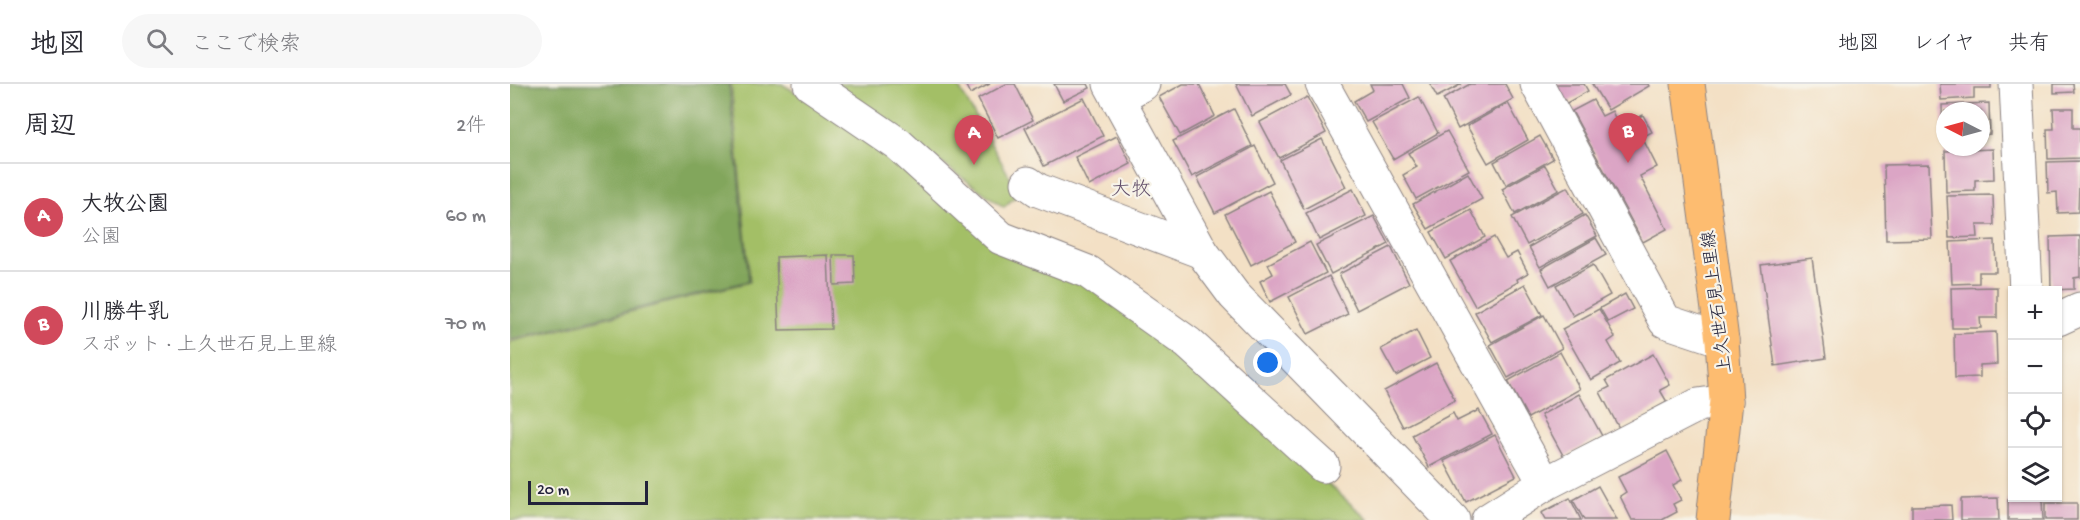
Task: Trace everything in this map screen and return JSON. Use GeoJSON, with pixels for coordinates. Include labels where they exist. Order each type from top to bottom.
{"type":"FeatureCollection","features":[{"type":"Feature","properties":{"kind":"main road","name":"上久世石見上里線"},"geometry":{"type":"LineString","coordinates":[[1692,86],[1722,340],[1726,401],[1713,520]]}},
{"type":"Feature","properties":{"kind":"street"},"geometry":{"type":"LineString","coordinates":[[810,84],[898,144],[1001,238],[1088,272],[1188,343],[1323,466]]}},
{"type":"Feature","properties":{"kind":"street"},"geometry":{"type":"LineString","coordinates":[[1322,84],[1545,484]]}},
{"type":"Feature","properties":{"kind":"street"},"geometry":{"type":"LineString","coordinates":[[1537,84],[1665,321],[1722,340]]}},
{"type":"Feature","properties":{"kind":"street"},"geometry":{"type":"LineString","coordinates":[[2016,84],[2025,286]]}},
{"type":"Feature","properties":{"kind":"street"},"geometry":{"type":"LineString","coordinates":[[1123,89],[1202,252],[1234,295],[1453,520]]}},
{"type":"Feature","properties":{"kind":"street"},"geometry":{"type":"LineString","coordinates":[[1028,183],[1038,190],[1202,252]]}},
{"type":"Feature","properties":{"kind":"street"},"geometry":{"type":"LineString","coordinates":[[2062,317],[2080,309]]}},
{"type":"Feature","properties":{"kind":"street"},"geometry":{"type":"LineString","coordinates":[[1488,520],[1545,484],[1698,405],[1726,401]]}},
{"type":"Feature","properties":{"kind":"green space"},"geometry":{"type":"Polygon","coordinates":[[[510,84],[729,84],[749,281],[510,340],[510,84]]]}},
{"type":"Feature","properties":{"kind":"green space"},"geometry":{"type":"Polygon","coordinates":[[[731,84],[782,84],[865,133],[1087,284],[1183,357],[1369,520],[510,520],[510,342],[750,282],[731,84]]]}},
{"type":"Feature","properties":{"kind":"green space"},"geometry":{"type":"Polygon","coordinates":[[[830,84],[957,84],[1019,193],[1004,207],[830,84]]]}},
{"type":"Feature","properties":{"kind":"building"},"geometry":{"type":"Polygon","coordinates":[[[965,84],[990,84],[970,94],[965,84]]]}},
{"type":"Feature","properties":{"kind":"building"},"geometry":{"type":"Polygon","coordinates":[[[1006,84],[1015,84],[1033,120],[998,138],[978,99],[1006,84]]]}},
{"type":"Feature","properties":{"kind":"building"},"geometry":{"type":"Polygon","coordinates":[[[1054,84],[1088,84],[1090,88],[1063,101],[1054,84]]]}},
{"type":"Feature","properties":{"kind":"building"},"geometry":{"type":"Polygon","coordinates":[[[1183,84],[1199,84],[1215,116],[1180,135],[1159,97],[1183,84]]]}},
{"type":"Feature","properties":{"kind":"building"},"geometry":{"type":"Polygon","coordinates":[[[1236,84],[1285,84],[1291,95],[1252,116],[1236,84]]]}},
{"type":"Feature","properties":{"kind":"building"},"geometry":{"type":"Polygon","coordinates":[[[1370,84],[1403,84],[1410,98],[1366,122],[1354,101],[1373,90],[1370,84]]]}},
{"type":"Feature","properties":{"kind":"building"},"geometry":{"type":"Polygon","coordinates":[[[1430,84],[1462,84],[1437,97],[1430,84]]]}},
{"type":"Feature","properties":{"kind":"building"},"geometry":{"type":"Polygon","coordinates":[[[1470,84],[1505,84],[1513,99],[1458,129],[1443,99],[1470,84]]]}},
{"type":"Feature","properties":{"kind":"building"},"geometry":{"type":"Polygon","coordinates":[[[1554,84],[1584,84],[1588,91],[1565,104],[1554,84]]]}},
{"type":"Feature","properties":{"kind":"building"},"geometry":{"type":"Polygon","coordinates":[[[1592,84],[1648,84],[1649,86],[1608,110],[1592,84]]]}},
{"type":"Feature","properties":{"kind":"building"},"geometry":{"type":"Polygon","coordinates":[[[1940,84],[1991,84],[1991,88],[1974,88],[1974,98],[1941,100],[1940,84]]]}},
{"type":"Feature","properties":{"kind":"building"},"geometry":{"type":"Polygon","coordinates":[[[2054,84],[2073,84],[2074,92],[2054,93],[2054,84]]]}},
{"type":"Feature","properties":{"kind":"building"},"geometry":{"type":"Polygon","coordinates":[[[1307,97],[1326,133],[1279,158],[1260,122],[1307,97]]]}},
{"type":"Feature","properties":{"kind":"building"},"geometry":{"type":"Polygon","coordinates":[[[1419,97],[1438,133],[1393,159],[1372,122],[1419,97]]]}},
{"type":"Feature","properties":{"kind":"building"},"geometry":{"type":"Polygon","coordinates":[[[1084,98],[1103,136],[1044,166],[1025,128],[1084,98]]]}},
{"type":"Feature","properties":{"kind":"building"},"geometry":{"type":"Polygon","coordinates":[[[1593,100],[1602,116],[1612,111],[1619,127],[1609,133],[1643,115],[1652,132],[1642,137],[1657,167],[1640,176],[1667,229],[1643,242],[1572,111],[1593,100]]]}},
{"type":"Feature","properties":{"kind":"building"},"geometry":{"type":"Polygon","coordinates":[[[1508,103],[1528,140],[1488,163],[1467,126],[1508,103]]]}},
{"type":"Feature","properties":{"kind":"building"},"geometry":{"type":"Polygon","coordinates":[[[2053,108],[2073,108],[2073,128],[2080,128],[2080,158],[2048,159],[2047,129],[2054,129],[2053,108]]]}},
{"type":"Feature","properties":{"kind":"building"},"geometry":{"type":"Polygon","coordinates":[[[1234,109],[1252,146],[1192,177],[1173,141],[1234,109]]]}},
{"type":"Feature","properties":{"kind":"building"},"geometry":{"type":"Polygon","coordinates":[[[1447,131],[1469,170],[1416,199],[1403,175],[1417,167],[1408,153],[1447,131]]]}},
{"type":"Feature","properties":{"kind":"building"},"geometry":{"type":"Polygon","coordinates":[[[1117,136],[1131,164],[1089,186],[1075,157],[1117,136]]]}},
{"type":"Feature","properties":{"kind":"building"},"geometry":{"type":"Polygon","coordinates":[[[1540,136],[1553,159],[1506,185],[1494,162],[1540,136]]]}},
{"type":"Feature","properties":{"kind":"building"},"geometry":{"type":"Polygon","coordinates":[[[1322,139],[1346,187],[1304,209],[1280,160],[1322,139]]]}},
{"type":"Feature","properties":{"kind":"building"},"geometry":{"type":"Polygon","coordinates":[[[1255,146],[1273,182],[1215,213],[1197,177],[1255,146]]]}},
{"type":"Feature","properties":{"kind":"building"},"geometry":{"type":"Polygon","coordinates":[[[1990,149],[1993,149],[1994,179],[1975,180],[1975,191],[1946,192],[1945,156],[1990,156],[1990,149]]]}},
{"type":"Feature","properties":{"kind":"building"},"geometry":{"type":"Polygon","coordinates":[[[2080,161],[2078,212],[2058,213],[2057,192],[2048,193],[2047,162],[2080,161]]]}},
{"type":"Feature","properties":{"kind":"building"},"geometry":{"type":"Polygon","coordinates":[[[1929,164],[1932,239],[1886,240],[1884,165],[1929,164]]]}},
{"type":"Feature","properties":{"kind":"building"},"geometry":{"type":"Polygon","coordinates":[[[1545,165],[1559,190],[1515,214],[1502,189],[1545,165]]]}},
{"type":"Feature","properties":{"kind":"building"},"geometry":{"type":"Polygon","coordinates":[[[1468,173],[1482,199],[1428,229],[1413,204],[1468,173]]]}},
{"type":"Feature","properties":{"kind":"building"},"geometry":{"type":"Polygon","coordinates":[[[1568,187],[1583,214],[1527,245],[1512,217],[1568,187]]]}},
{"type":"Feature","properties":{"kind":"building"},"geometry":{"type":"Polygon","coordinates":[[[1353,189],[1366,216],[1319,240],[1306,213],[1353,189]]]}},
{"type":"Feature","properties":{"kind":"building"},"geometry":{"type":"Polygon","coordinates":[[[1269,191],[1295,242],[1251,265],[1225,214],[1269,191]]]}},
{"type":"Feature","properties":{"kind":"building"},"geometry":{"type":"Polygon","coordinates":[[[1993,195],[1994,225],[1977,225],[1978,237],[1949,238],[1947,196],[1993,195]]]}},
{"type":"Feature","properties":{"kind":"building"},"geometry":{"type":"Polygon","coordinates":[[[1471,210],[1485,237],[1446,259],[1431,232],[1471,210]]]}},
{"type":"Feature","properties":{"kind":"building"},"geometry":{"type":"Polygon","coordinates":[[[1585,215],[1597,236],[1540,267],[1529,247],[1585,215]]]}},
{"type":"Feature","properties":{"kind":"building"},"geometry":{"type":"Polygon","coordinates":[[[1374,216],[1389,244],[1331,274],[1316,245],[1374,216]]]}},
{"type":"Feature","properties":{"kind":"building"},"geometry":{"type":"Polygon","coordinates":[[[2080,236],[2080,277],[2074,278],[2074,289],[2062,290],[2062,286],[2051,286],[2050,237],[2080,236]]]}},
{"type":"Feature","properties":{"kind":"building"},"geometry":{"type":"Polygon","coordinates":[[[1494,237],[1506,258],[1517,252],[1528,273],[1517,279],[1518,282],[1475,306],[1450,261],[1494,237]]]}},
{"type":"Feature","properties":{"kind":"building"},"geometry":{"type":"Polygon","coordinates":[[[1596,238],[1606,255],[1550,286],[1541,269],[1596,238]]]}},
{"type":"Feature","properties":{"kind":"building"},"geometry":{"type":"Polygon","coordinates":[[[1995,240],[1996,272],[1979,272],[1979,283],[1952,284],[1950,242],[1995,240]]]}},
{"type":"Feature","properties":{"kind":"building"},"geometry":{"type":"Polygon","coordinates":[[[1310,242],[1326,273],[1270,302],[1260,281],[1273,274],[1268,264],[1310,242]]]}},
{"type":"Feature","properties":{"kind":"building"},"geometry":{"type":"Polygon","coordinates":[[[1391,247],[1409,283],[1357,310],[1339,274],[1391,247]]]}},
{"type":"Feature","properties":{"kind":"building"},"geometry":{"type":"Polygon","coordinates":[[[828,255],[831,329],[779,330],[776,257],[828,255]]]}},
{"type":"Feature","properties":{"kind":"building"},"geometry":{"type":"Polygon","coordinates":[[[833,255],[854,255],[855,284],[834,285],[833,255]]]}},
{"type":"Feature","properties":{"kind":"building"},"geometry":{"type":"Polygon","coordinates":[[[1812,258],[1826,358],[1775,366],[1761,265],[1812,258]]]}},
{"type":"Feature","properties":{"kind":"building"},"geometry":{"type":"Polygon","coordinates":[[[1593,265],[1610,295],[1573,316],[1556,285],[1593,265]]]}},
{"type":"Feature","properties":{"kind":"building"},"geometry":{"type":"Polygon","coordinates":[[[1329,276],[1348,314],[1308,334],[1289,297],[1329,276]]]}},
{"type":"Feature","properties":{"kind":"building"},"geometry":{"type":"Polygon","coordinates":[[[1525,284],[1542,315],[1492,342],[1475,312],[1525,284]]]}},
{"type":"Feature","properties":{"kind":"building"},"geometry":{"type":"Polygon","coordinates":[[[1997,287],[1997,318],[1980,318],[1981,328],[1952,328],[1951,288],[1997,287]]]}},
{"type":"Feature","properties":{"kind":"building"},"geometry":{"type":"Polygon","coordinates":[[[1625,294],[1633,309],[1608,322],[1600,308],[1625,294]]]}},
{"type":"Feature","properties":{"kind":"building"},"geometry":{"type":"Polygon","coordinates":[[[1599,309],[1615,337],[1608,342],[1620,363],[1591,380],[1562,329],[1599,309]]]}},
{"type":"Feature","properties":{"kind":"building"},"geometry":{"type":"Polygon","coordinates":[[[1544,315],[1562,348],[1508,378],[1490,345],[1544,315]]]}},
{"type":"Feature","properties":{"kind":"building"},"geometry":{"type":"Polygon","coordinates":[[[1416,330],[1430,358],[1396,376],[1381,349],[1416,330]]]}},
{"type":"Feature","properties":{"kind":"building"},"geometry":{"type":"Polygon","coordinates":[[[1996,332],[1997,364],[1980,365],[1980,377],[1955,378],[1954,334],[1996,332]]]}},
{"type":"Feature","properties":{"kind":"building"},"geometry":{"type":"Polygon","coordinates":[[[1560,352],[1580,389],[1528,418],[1508,381],[1560,352]]]}},
{"type":"Feature","properties":{"kind":"building"},"geometry":{"type":"Polygon","coordinates":[[[1653,354],[1670,385],[1660,390],[1667,402],[1619,428],[1600,392],[1610,387],[1606,380],[1653,354]]]}},
{"type":"Feature","properties":{"kind":"building"},"geometry":{"type":"Polygon","coordinates":[[[1436,363],[1455,400],[1403,427],[1384,391],[1436,363]]]}},
{"type":"Feature","properties":{"kind":"building"},"geometry":{"type":"Polygon","coordinates":[[[1579,394],[1602,436],[1564,457],[1541,415],[1579,394]]]}},
{"type":"Feature","properties":{"kind":"building"},"geometry":{"type":"Polygon","coordinates":[[[1479,410],[1492,434],[1429,467],[1412,435],[1453,413],[1457,421],[1479,410]]]}},
{"type":"Feature","properties":{"kind":"building"},"geometry":{"type":"Polygon","coordinates":[[[1495,435],[1516,476],[1466,502],[1444,461],[1495,435]]]}},
{"type":"Feature","properties":{"kind":"building"},"geometry":{"type":"Polygon","coordinates":[[[1667,451],[1682,480],[1673,485],[1681,500],[1673,504],[1677,512],[1662,520],[1632,520],[1620,496],[1626,492],[1618,477],[1667,451]]]}},
{"type":"Feature","properties":{"kind":"building"},"geometry":{"type":"Polygon","coordinates":[[[1598,486],[1617,520],[1584,520],[1573,500],[1598,486]]]}},
{"type":"Feature","properties":{"kind":"building"},"geometry":{"type":"Polygon","coordinates":[[[1570,498],[1581,520],[1545,520],[1541,513],[1570,498]]]}},
{"type":"Feature","properties":{"kind":"building"},"geometry":{"type":"Polygon","coordinates":[[[1998,498],[1999,520],[1961,520],[1961,499],[1998,498]]]}},
{"type":"Feature","properties":{"kind":"building"},"geometry":{"type":"Polygon","coordinates":[[[2008,502],[2042,502],[2043,520],[2008,520],[2008,502]]]}},
{"type":"Feature","properties":{"kind":"building"},"geometry":{"type":"Polygon","coordinates":[[[2045,503],[2077,503],[2077,520],[2045,520],[2045,503]]]}},
{"type":"Feature","properties":{"kind":"building"},"geometry":{"type":"Polygon","coordinates":[[[1951,505],[1952,520],[1912,520],[1912,506],[1951,505]]]}},
{"type":"Feature","properties":{"kind":"place","name":"川勝牛乳"},"geometry":{"type":"Point","coordinates":[1628,163]}},
{"type":"Feature","properties":{"kind":"place","name":"大牧公園"},"geometry":{"type":"Point","coordinates":[974,165]}},
{"type":"Feature","properties":{"kind":"district","name":"大牧"},"geometry":{"type":"Point","coordinates":[1131,188]}}]}
